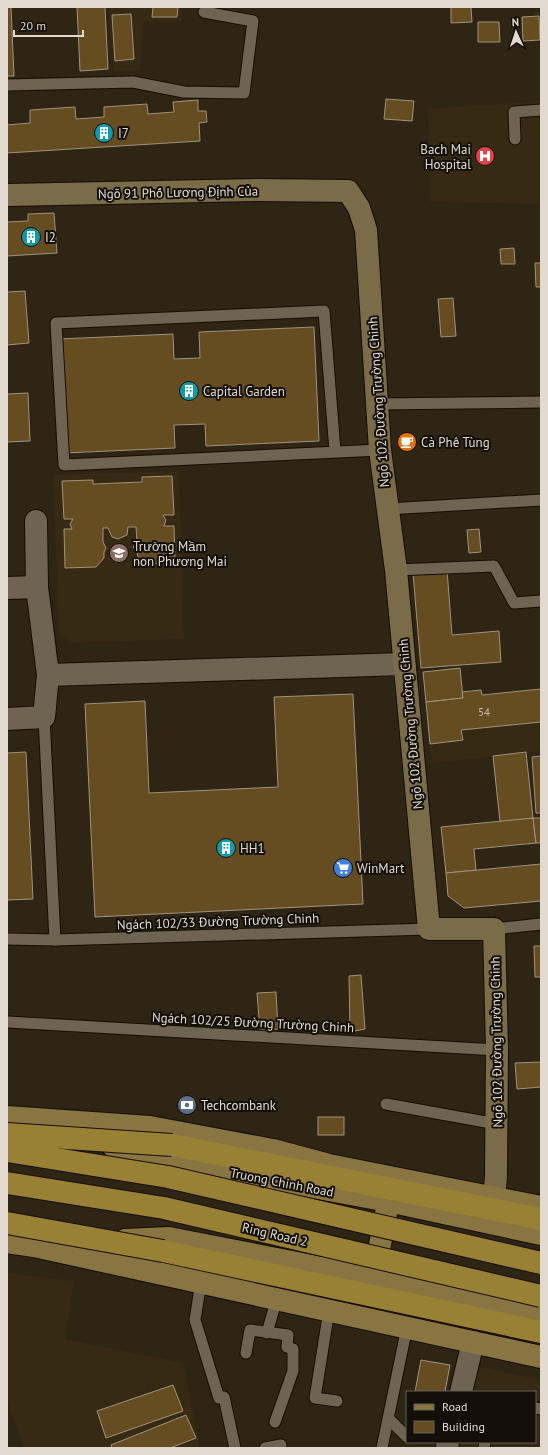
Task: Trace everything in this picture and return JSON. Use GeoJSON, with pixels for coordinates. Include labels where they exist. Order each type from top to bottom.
{"type":"FeatureCollection","features":[{"type":"Feature","properties":{"kind":"highway"},"geometry":{"type":"LineString","coordinates":[[7,1134],[172,1145],[541,1219]]}},
{"type":"Feature","properties":{"kind":"highway"},"geometry":{"type":"LineString","coordinates":[[7,1151],[168,1177],[541,1263]]}},
{"type":"Feature","properties":{"kind":"highway","name":"Ring Road 2"},"geometry":{"type":"LineString","coordinates":[[7,1183],[164,1208],[541,1296]]}},
{"type":"Feature","properties":{"kind":"highway"},"geometry":{"type":"LineString","coordinates":[[7,1223],[163,1251],[541,1332]]}},
{"type":"Feature","properties":{"kind":"main road","name":"Truong Chinh Road"},"geometry":{"type":"LineString","coordinates":[[16,1119],[150,1127],[273,1150],[329,1165],[541,1207]]}},
{"type":"Feature","properties":{"kind":"main road","name":"Truong Chinh Road"},"geometry":{"type":"LineString","coordinates":[[16,1119],[156,1158],[388,1201],[541,1234]]}},
{"type":"Feature","properties":{"kind":"main road"},"geometry":{"type":"LineString","coordinates":[[374,1278],[388,1201]]}},
{"type":"Feature","properties":{"kind":"main road"},"geometry":{"type":"LineString","coordinates":[[34,1246],[169,1238],[374,1278],[541,1314]]}},
{"type":"Feature","properties":{"kind":"main road"},"geometry":{"type":"LineString","coordinates":[[7,1242],[34,1246],[277,1298],[541,1357]]}},
{"type":"Feature","properties":{"kind":"street","name":"Ngõ 91 Phố Lương Định Của"},"geometry":{"type":"LineString","coordinates":[[7,195],[260,190],[348,191]]}},
{"type":"Feature","properties":{"kind":"street","name":"Ngõ 102 Đường Trường Chinh"},"geometry":{"type":"LineString","coordinates":[[348,191],[359,208],[366,230],[380,450],[396,570],[429,929]]}},
{"type":"Feature","properties":{"kind":"street"},"geometry":{"type":"LineString","coordinates":[[7,719],[44,718],[48,675],[37,587],[36,521]]}},
{"type":"Feature","properties":{"kind":"street"},"geometry":{"type":"LineString","coordinates":[[7,588],[37,587]]}},
{"type":"Feature","properties":{"kind":"street"},"geometry":{"type":"LineString","coordinates":[[48,675],[404,664]]}},
{"type":"Feature","properties":{"kind":"street"},"geometry":{"type":"LineString","coordinates":[[429,929],[494,929]]}},
{"type":"Feature","properties":{"kind":"street","name":"Ngõ 102 Đường Trường Chinh"},"geometry":{"type":"LineString","coordinates":[[494,929],[497,1050],[497,1124],[494,1198]]}},
{"type":"Feature","properties":{"kind":"street"},"geometry":{"type":"LineString","coordinates":[[461,1391],[473,1342]]}},
{"type":"Feature","properties":{"kind":"lane"},"geometry":{"type":"LineString","coordinates":[[7,85],[133,82],[184,92],[244,93],[253,21],[204,12]]}},
{"type":"Feature","properties":{"kind":"lane"},"geometry":{"type":"LineString","coordinates":[[515,140],[514,112],[541,110]]}},
{"type":"Feature","properties":{"kind":"lane"},"geometry":{"type":"LineString","coordinates":[[335,451],[324,311],[56,322],[64,465],[380,450]]}},
{"type":"Feature","properties":{"kind":"lane"},"geometry":{"type":"LineString","coordinates":[[377,404],[541,402]]}},
{"type":"Feature","properties":{"kind":"lane"},"geometry":{"type":"LineString","coordinates":[[387,509],[541,500]]}},
{"type":"Feature","properties":{"kind":"lane"},"geometry":{"type":"LineString","coordinates":[[396,570],[494,566],[514,604],[541,601]]}},
{"type":"Feature","properties":{"kind":"lane"},"geometry":{"type":"LineString","coordinates":[[44,718],[55,940]]}},
{"type":"Feature","properties":{"kind":"lane"},"geometry":{"type":"LineString","coordinates":[[494,929],[541,924]]}},
{"type":"Feature","properties":{"kind":"lane","name":"Ngách 102/33 Đường Trường Chinh"},"geometry":{"type":"LineString","coordinates":[[7,939],[55,940],[429,929]]}},
{"type":"Feature","properties":{"kind":"lane","name":"Ngách 102/25 Đường Trường Chinh"},"geometry":{"type":"LineString","coordinates":[[8,1022],[497,1050]]}},
{"type":"Feature","properties":{"kind":"lane"},"geometry":{"type":"LineString","coordinates":[[386,1104],[497,1124]]}},
{"type":"Feature","properties":{"kind":"lane"},"geometry":{"type":"LineString","coordinates":[[201,1282],[195,1320],[219,1398],[224,1397],[235,1448]]}},
{"type":"Feature","properties":{"kind":"lane"},"geometry":{"type":"LineString","coordinates":[[267,1333],[277,1298]]}},
{"type":"Feature","properties":{"kind":"lane"},"geometry":{"type":"LineString","coordinates":[[330,1310],[315,1398],[337,1401]]}},
{"type":"Feature","properties":{"kind":"lane"},"geometry":{"type":"LineString","coordinates":[[382,1448],[407,1327]]}},
{"type":"Feature","properties":{"kind":"lane"},"geometry":{"type":"LineString","coordinates":[[246,1354],[250,1330],[288,1335],[287,1347],[293,1350],[292,1371],[276,1422]]}},
{"type":"Feature","properties":{"kind":"lane"},"geometry":{"type":"LineString","coordinates":[[389,1419],[406,1436]]}},
{"type":"Feature","properties":{"kind":"lane"},"geometry":{"type":"LineString","coordinates":[[265,1448],[281,1445]]}},
{"type":"Feature","properties":{"kind":"shaded area"},"geometry":{"type":"Polygon","coordinates":[[[109,7],[182,7],[182,21],[143,22],[140,71],[113,70],[109,7]]]}},
{"type":"Feature","properties":{"kind":"shaded area","name":"Bach Mai Hospital"},"geometry":{"type":"Polygon","coordinates":[[[541,101],[541,204],[430,202],[428,109],[541,101]]]}},
{"type":"Feature","properties":{"kind":"shaded area","name":"Trường Mầm non Phương Mai"},"geometry":{"type":"Polygon","coordinates":[[[179,471],[184,639],[72,643],[59,632],[53,475],[179,471]]]}},
{"type":"Feature","properties":{"kind":"shaded area"},"geometry":{"type":"Polygon","coordinates":[[[541,689],[541,751],[432,763],[426,702],[462,692],[481,690],[482,695],[541,689]]]}},
{"type":"Feature","properties":{"kind":"shaded area"},"geometry":{"type":"Polygon","coordinates":[[[7,1273],[74,1281],[65,1339],[183,1363],[200,1448],[24,1448],[7,1401],[7,1273]]]}},
{"type":"Feature","properties":{"kind":"shaded area"},"geometry":{"type":"Polygon","coordinates":[[[478,1366],[541,1380],[541,1448],[458,1448],[459,1443],[536,1443],[536,1391],[472,1391],[478,1366]]]}},
{"type":"Feature","properties":{"kind":"building"},"geometry":{"type":"Polygon","coordinates":[[[7,7],[11,7],[14,76],[7,76],[7,7]]]}},
{"type":"Feature","properties":{"kind":"building"},"geometry":{"type":"Polygon","coordinates":[[[77,7],[105,7],[108,69],[80,71],[77,7]]]}},
{"type":"Feature","properties":{"kind":"building"},"geometry":{"type":"Polygon","coordinates":[[[153,7],[178,7],[177,17],[152,17],[153,7]]]}},
{"type":"Feature","properties":{"kind":"building"},"geometry":{"type":"Polygon","coordinates":[[[451,7],[471,7],[472,22],[451,23],[451,7]]]}},
{"type":"Feature","properties":{"kind":"building"},"geometry":{"type":"Polygon","coordinates":[[[131,14],[134,59],[115,61],[112,15],[131,14]]]}},
{"type":"Feature","properties":{"kind":"building"},"geometry":{"type":"Polygon","coordinates":[[[539,16],[540,40],[523,41],[522,17],[539,16]]]}},
{"type":"Feature","properties":{"kind":"building"},"geometry":{"type":"Polygon","coordinates":[[[478,22],[499,22],[500,42],[478,42],[478,22]]]}},
{"type":"Feature","properties":{"kind":"building"},"geometry":{"type":"Polygon","coordinates":[[[386,99],[414,101],[412,121],[384,119],[386,99]]]}},
{"type":"Feature","properties":{"kind":"building","name":"I7"},"geometry":{"type":"Polygon","coordinates":[[[198,100],[198,111],[206,111],[207,122],[199,123],[200,141],[7,153],[7,125],[30,123],[30,110],[75,107],[76,119],[104,117],[104,107],[147,104],[148,114],[174,112],[173,102],[198,100]]]}},
{"type":"Feature","properties":{"kind":"building","name":"I2"},"geometry":{"type":"Polygon","coordinates":[[[54,213],[57,253],[7,256],[7,222],[28,221],[28,214],[54,213]]]}},
{"type":"Feature","properties":{"kind":"building"},"geometry":{"type":"Polygon","coordinates":[[[514,248],[515,264],[501,264],[500,249],[514,248]]]}},
{"type":"Feature","properties":{"kind":"building"},"geometry":{"type":"Polygon","coordinates":[[[535,263],[541,263],[541,287],[536,287],[535,263]]]}},
{"type":"Feature","properties":{"kind":"building"},"geometry":{"type":"Polygon","coordinates":[[[25,291],[29,343],[7,345],[7,292],[25,291]]]}},
{"type":"Feature","properties":{"kind":"building"},"geometry":{"type":"Polygon","coordinates":[[[453,298],[456,336],[441,337],[438,299],[453,298]]]}},
{"type":"Feature","properties":{"kind":"building","name":"Capital Garden"},"geometry":{"type":"Polygon","coordinates":[[[314,327],[319,441],[206,446],[205,424],[174,425],[175,448],[64,453],[59,339],[173,334],[174,359],[200,358],[199,332],[314,327]]]}},
{"type":"Feature","properties":{"kind":"building"},"geometry":{"type":"Polygon","coordinates":[[[28,393],[30,441],[7,442],[7,394],[28,393]]]}},
{"type":"Feature","properties":{"kind":"building"},"geometry":{"type":"Polygon","coordinates":[[[172,476],[174,515],[163,515],[166,520],[164,526],[174,526],[175,563],[143,564],[139,562],[137,552],[133,547],[137,542],[136,527],[128,527],[127,535],[118,539],[112,537],[108,528],[103,528],[103,542],[106,548],[104,558],[96,567],[65,568],[64,529],[72,529],[70,524],[73,519],[64,519],[62,481],[93,480],[93,484],[142,482],[142,477],[172,476]]]}},
{"type":"Feature","properties":{"kind":"building"},"geometry":{"type":"Polygon","coordinates":[[[479,529],[481,552],[469,553],[467,530],[479,529]]]}},
{"type":"Feature","properties":{"kind":"building"},"geometry":{"type":"Polygon","coordinates":[[[447,570],[452,635],[499,631],[501,662],[421,668],[413,573],[447,570]]]}},
{"type":"Feature","properties":{"kind":"building"},"geometry":{"type":"Polygon","coordinates":[[[460,668],[463,698],[426,702],[423,672],[460,668]]]}},
{"type":"Feature","properties":{"kind":"building"},"geometry":{"type":"Polygon","coordinates":[[[541,689],[541,722],[461,730],[463,740],[430,744],[426,702],[463,698],[462,692],[481,690],[482,695],[541,689]]]}},
{"type":"Feature","properties":{"kind":"building","name":"HH1"},"geometry":{"type":"Polygon","coordinates":[[[353,694],[363,904],[95,917],[85,704],[145,701],[149,793],[278,787],[274,697],[353,694]]]}},
{"type":"Feature","properties":{"kind":"building"},"geometry":{"type":"Polygon","coordinates":[[[26,752],[33,899],[7,900],[7,753],[26,752]]]}},
{"type":"Feature","properties":{"kind":"building"},"geometry":{"type":"Polygon","coordinates":[[[526,752],[533,818],[500,822],[493,756],[526,752]]]}},
{"type":"Feature","properties":{"kind":"building"},"geometry":{"type":"Polygon","coordinates":[[[541,756],[541,813],[536,813],[532,757],[541,756]]]}},
{"type":"Feature","properties":{"kind":"building"},"geometry":{"type":"Polygon","coordinates":[[[533,818],[536,843],[474,849],[476,870],[446,873],[441,827],[533,818]]]}},
{"type":"Feature","properties":{"kind":"building"},"geometry":{"type":"Polygon","coordinates":[[[533,818],[541,818],[541,843],[536,843],[533,818]]]}},
{"type":"Feature","properties":{"kind":"building"},"geometry":{"type":"Polygon","coordinates":[[[541,864],[541,901],[464,908],[448,896],[446,873],[541,864]]]}},
{"type":"Feature","properties":{"kind":"building"},"geometry":{"type":"Polygon","coordinates":[[[534,946],[541,946],[541,977],[535,977],[534,946]]]}},
{"type":"Feature","properties":{"kind":"building"},"geometry":{"type":"Polygon","coordinates":[[[361,975],[365,1029],[350,1032],[349,976],[361,975]]]}},
{"type":"Feature","properties":{"kind":"building"},"geometry":{"type":"Polygon","coordinates":[[[276,992],[278,1029],[260,1030],[257,993],[276,992]]]}},
{"type":"Feature","properties":{"kind":"building"},"geometry":{"type":"Polygon","coordinates":[[[541,1062],[541,1087],[517,1089],[515,1063],[541,1062]]]}},
{"type":"Feature","properties":{"kind":"building"},"geometry":{"type":"Polygon","coordinates":[[[318,1117],[344,1117],[344,1135],[318,1135],[318,1117]]]}},
{"type":"Feature","properties":{"kind":"building"},"geometry":{"type":"Polygon","coordinates":[[[421,1360],[450,1365],[445,1391],[415,1391],[421,1360]]]}},
{"type":"Feature","properties":{"kind":"building"},"geometry":{"type":"Polygon","coordinates":[[[173,1385],[183,1411],[106,1438],[97,1411],[173,1385]]]}},
{"type":"Feature","properties":{"kind":"building"},"geometry":{"type":"Polygon","coordinates":[[[186,1415],[196,1438],[170,1448],[112,1448],[111,1445],[186,1415]]]}},
{"type":"Feature","properties":{"kind":"place","name":"I7"},"geometry":{"type":"Point","coordinates":[104,133]}},
{"type":"Feature","properties":{"kind":"place","name":"Bach Mai Hospital"},"geometry":{"type":"Point","coordinates":[485,156]}},
{"type":"Feature","properties":{"kind":"place","name":"I2"},"geometry":{"type":"Point","coordinates":[31,237]}},
{"type":"Feature","properties":{"kind":"place","name":"Capital Garden"},"geometry":{"type":"Point","coordinates":[189,391]}},
{"type":"Feature","properties":{"kind":"place","name":"Cà Phê Tùng"},"geometry":{"type":"Point","coordinates":[407,442]}},
{"type":"Feature","properties":{"kind":"place","name":"Trường Mầm non Phương Mai"},"geometry":{"type":"Point","coordinates":[119,553]}},
{"type":"Feature","properties":{"kind":"place","name":"HH1"},"geometry":{"type":"Point","coordinates":[226,848]}},
{"type":"Feature","properties":{"kind":"place","name":"WinMart"},"geometry":{"type":"Point","coordinates":[343,868]}},
{"type":"Feature","properties":{"kind":"place","name":"Techcombank"},"geometry":{"type":"Point","coordinates":[187,1105]}}]}
